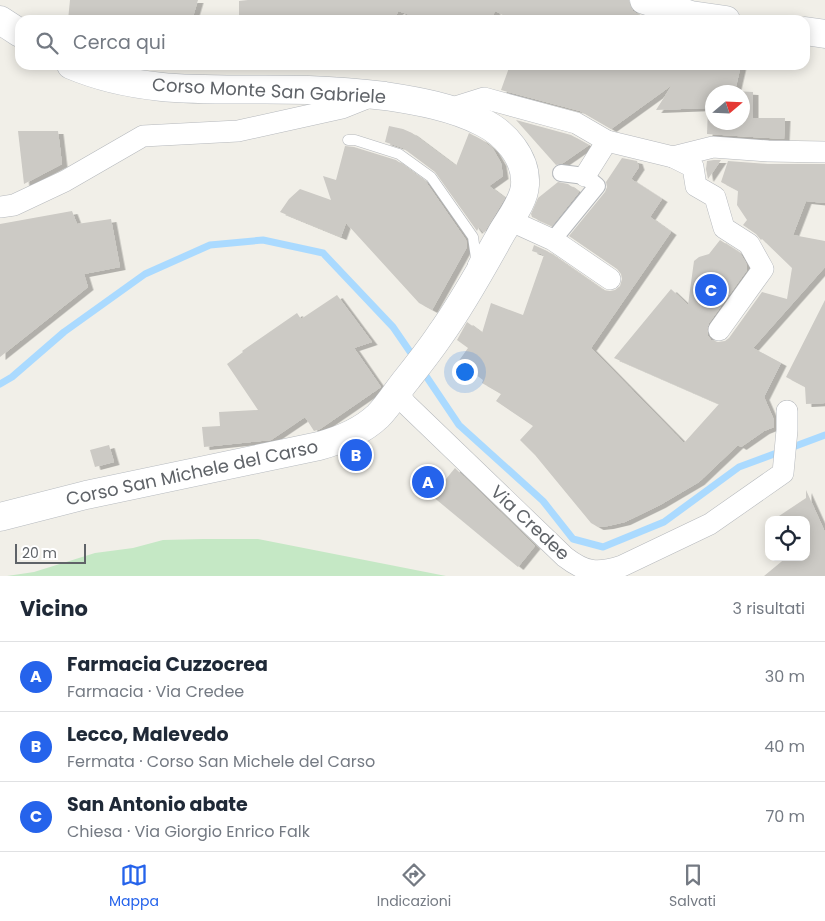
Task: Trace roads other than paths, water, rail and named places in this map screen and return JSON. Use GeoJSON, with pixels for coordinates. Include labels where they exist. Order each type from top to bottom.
{"type":"FeatureCollection","features":[{"type":"Feature","properties":{"kind":"main road"},"geometry":{"type":"LineString","coordinates":[[644,0],[691,15]]}},
{"type":"Feature","properties":{"kind":"main road"},"geometry":{"type":"LineString","coordinates":[[0,20],[15,30]]}},
{"type":"Feature","properties":{"kind":"main road"},"geometry":{"type":"LineString","coordinates":[[810,32],[825,34]]}},
{"type":"Feature","properties":{"kind":"main road","name":"Corso Monte San Gabriele"},"geometry":{"type":"LineString","coordinates":[[83,70],[116,81],[172,89],[309,90],[418,100],[484,122],[497,131],[517,154],[524,170],[526,186],[520,202],[440,336]]}},
{"type":"Feature","properties":{"kind":"main road","name":"Corso San Michele del Carso"},"geometry":{"type":"LineString","coordinates":[[0,517],[86,495],[336,441],[351,436],[379,414],[440,336]]}},
{"type":"Feature","properties":{"kind":"street"},"geometry":{"type":"LineString","coordinates":[[0,207],[14,205],[65,181],[143,136],[238,131],[342,108],[375,95]]}},
{"type":"Feature","properties":{"kind":"street"},"geometry":{"type":"LineString","coordinates":[[449,109],[484,98],[576,123],[607,141],[673,157],[693,167],[696,186],[715,197],[724,228],[749,244],[763,269],[719,330]]}},
{"type":"Feature","properties":{"kind":"street"},"geometry":{"type":"LineString","coordinates":[[585,176],[607,141]]}},
{"type":"Feature","properties":{"kind":"street"},"geometry":{"type":"LineString","coordinates":[[673,157],[713,147],[768,151],[825,152]]}},
{"type":"Feature","properties":{"kind":"street"},"geometry":{"type":"LineString","coordinates":[[553,240],[597,186],[585,176],[561,173]]}},
{"type":"Feature","properties":{"kind":"street"},"geometry":{"type":"LineString","coordinates":[[509,220],[553,240],[610,279]]}},
{"type":"Feature","properties":{"kind":"street","name":"Via Credee"},"geometry":{"type":"LineString","coordinates":[[397,392],[406,404],[564,557],[579,568],[594,571],[607,571],[622,566],[710,524],[783,473],[787,420]]}},
{"type":"Feature","properties":{"kind":"lane"},"geometry":{"type":"LineString","coordinates":[[348,140],[355,140],[398,154],[430,177],[449,201],[473,237],[476,258],[459,288],[464,297]]}},
{"type":"Feature","properties":{"kind":"waterway"},"geometry":{"type":"LineString","coordinates":[[0,384],[12,377],[64,332],[145,274],[210,245],[263,240],[323,253],[393,327],[415,359]]}},
{"type":"Feature","properties":{"kind":"waterway"},"geometry":{"type":"LineString","coordinates":[[422,370],[459,425],[543,501],[573,539],[603,547],[664,522],[739,467],[825,435]]}},
{"type":"Feature","properties":{"kind":"place","name":"San Antonio abate"},"geometry":{"type":"Point","coordinates":[711,290]}},
{"type":"Feature","properties":{"kind":"place","name":"Lecco, Malevedo"},"geometry":{"type":"Point","coordinates":[356,455]}},
{"type":"Feature","properties":{"kind":"place","name":"Farmacia Cuzzocrea"},"geometry":{"type":"Point","coordinates":[428,482]}}]}
